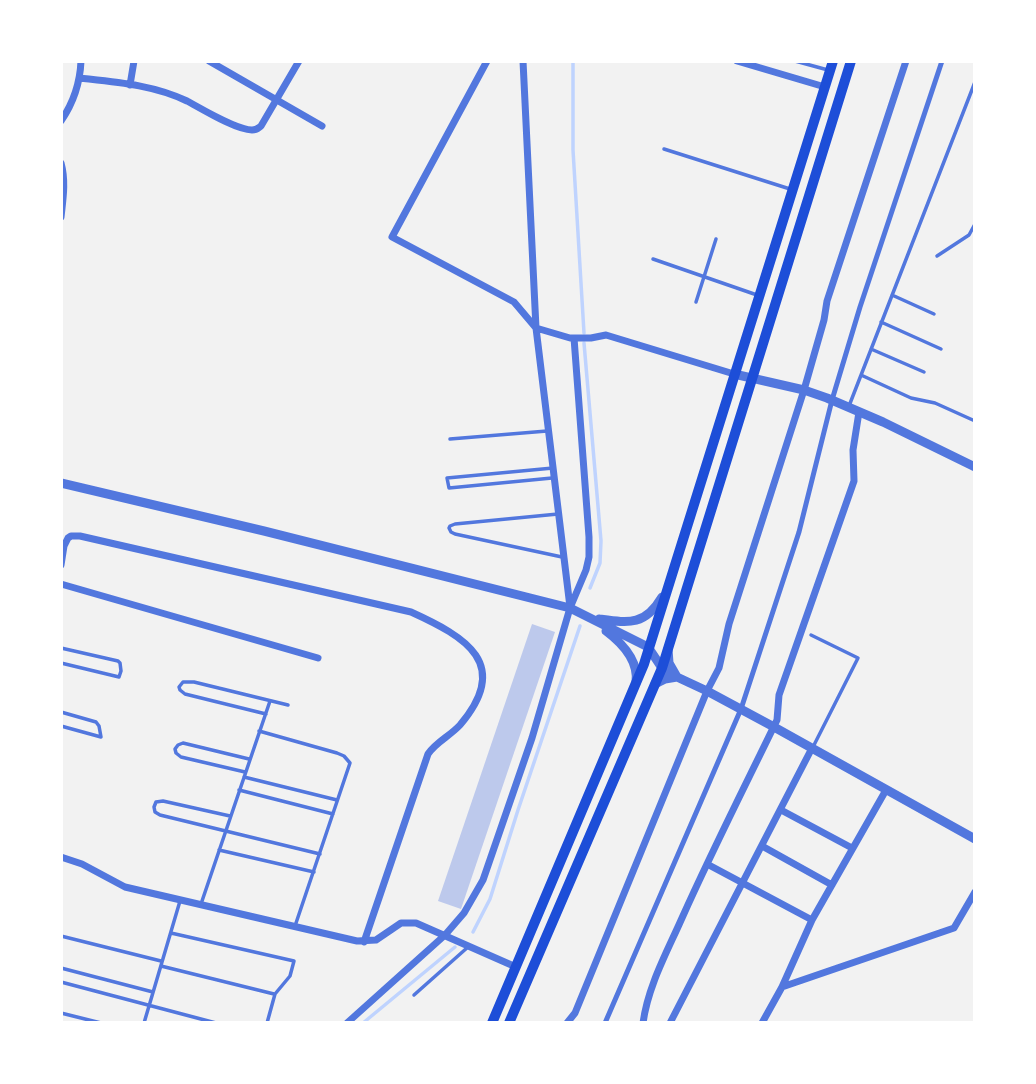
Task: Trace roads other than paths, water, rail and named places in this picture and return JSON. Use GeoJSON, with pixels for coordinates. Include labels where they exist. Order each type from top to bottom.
{"type":"FeatureCollection","features":[{"type":"Feature","properties":{"kind":"main road"},"geometry":{"type":"LineString","coordinates":[[509,1023],[662,668],[851,61]]}},
{"type":"Feature","properties":{"kind":"main road"},"geometry":{"type":"LineString","coordinates":[[492,1023],[644,664],[832,66]]}},
{"type":"Feature","properties":{"kind":"street"},"geometry":{"type":"LineString","coordinates":[[61,121],[74,98],[80,78],[81,61]]}},
{"type":"Feature","properties":{"kind":"street"},"geometry":{"type":"LineString","coordinates":[[130,85],[134,61]]}},
{"type":"Feature","properties":{"kind":"street"},"geometry":{"type":"LineString","coordinates":[[209,61],[322,126]]}},
{"type":"Feature","properties":{"kind":"street"},"geometry":{"type":"LineString","coordinates":[[80,78],[156,90],[185,100],[238,127],[250,130],[261,126],[299,61]]}},
{"type":"Feature","properties":{"kind":"street"},"geometry":{"type":"LineString","coordinates":[[487,61],[392,237],[514,302],[536,328],[574,338],[606,335],[734,374],[804,390],[848,407],[975,467]]}},
{"type":"Feature","properties":{"kind":"street"},"geometry":{"type":"LineString","coordinates":[[523,61],[536,328],[570,608]]}},
{"type":"Feature","properties":{"kind":"street"},"geometry":{"type":"LineString","coordinates":[[737,61],[825,87]]}},
{"type":"Feature","properties":{"kind":"street"},"geometry":{"type":"LineString","coordinates":[[567,1023],[575,1013],[707,691],[719,668],[729,624],[804,390],[827,300],[906,61]]}},
{"type":"Feature","properties":{"kind":"street"},"geometry":{"type":"LineString","coordinates":[[605,1023],[741,709],[799,532],[832,400],[860,307],[942,61]]}},
{"type":"Feature","properties":{"kind":"street"},"geometry":{"type":"LineString","coordinates":[[61,163],[64,190],[61,218]]}},
{"type":"Feature","properties":{"kind":"street"},"geometry":{"type":"LineString","coordinates":[[347,1023],[445,935],[464,913],[482,880],[532,738],[570,608],[586,570],[589,548],[574,338]]}},
{"type":"Feature","properties":{"kind":"street"},"geometry":{"type":"LineString","coordinates":[[643,1023],[652,985],[777,720],[779,695],[854,481],[853,450],[859,412]]}},
{"type":"Feature","properties":{"kind":"street"},"geometry":{"type":"LineString","coordinates":[[61,483],[570,608],[648,647],[662,668],[677,677],[741,709],[975,839]]}},
{"type":"Feature","properties":{"kind":"street"},"geometry":{"type":"LineString","coordinates":[[61,565],[66,541],[71,536],[80,536],[411,612],[434,622],[461,640],[473,652],[484,675],[478,698],[458,726],[428,754],[364,942]]}},
{"type":"Feature","properties":{"kind":"street"},"geometry":{"type":"LineString","coordinates":[[61,584],[318,658]]}},
{"type":"Feature","properties":{"kind":"street"},"geometry":{"type":"LineString","coordinates":[[591,618],[627,622],[645,618],[654,611],[667,590]]}},
{"type":"Feature","properties":{"kind":"street"},"geometry":{"type":"LineString","coordinates":[[591,618],[616,638],[629,655],[637,673],[635,685]]}},
{"type":"Feature","properties":{"kind":"street"},"geometry":{"type":"LineString","coordinates":[[668,647],[669,663],[677,677]]}},
{"type":"Feature","properties":{"kind":"street"},"geometry":{"type":"LineString","coordinates":[[655,684],[677,677]]}},
{"type":"Feature","properties":{"kind":"street"},"geometry":{"type":"LineString","coordinates":[[670,1023],[812,748]]}},
{"type":"Feature","properties":{"kind":"street"},"geometry":{"type":"LineString","coordinates":[[762,1023],[782,987],[812,920],[886,789]]}},
{"type":"Feature","properties":{"kind":"street"},"geometry":{"type":"LineString","coordinates":[[781,810],[852,848]]}},
{"type":"Feature","properties":{"kind":"street"},"geometry":{"type":"LineString","coordinates":[[762,846],[832,884]]}},
{"type":"Feature","properties":{"kind":"street"},"geometry":{"type":"LineString","coordinates":[[61,857],[82,864],[125,887],[364,942],[376,940],[405,922],[416,923],[516,967]]}},
{"type":"Feature","properties":{"kind":"street"},"geometry":{"type":"LineString","coordinates":[[707,864],[812,920]]}},
{"type":"Feature","properties":{"kind":"street"},"geometry":{"type":"LineString","coordinates":[[782,987],[954,928],[975,892]]}},
{"type":"Feature","properties":{"kind":"lane"},"geometry":{"type":"LineString","coordinates":[[794,61],[832,66]]}},
{"type":"Feature","properties":{"kind":"lane"},"geometry":{"type":"LineString","coordinates":[[848,407],[975,82]]}},
{"type":"Feature","properties":{"kind":"lane"},"geometry":{"type":"LineString","coordinates":[[664,149],[792,190]]}},
{"type":"Feature","properties":{"kind":"lane"},"geometry":{"type":"LineString","coordinates":[[937,256],[969,235],[975,224]]}},
{"type":"Feature","properties":{"kind":"lane"},"geometry":{"type":"LineString","coordinates":[[696,302],[716,239]]}},
{"type":"Feature","properties":{"kind":"lane"},"geometry":{"type":"LineString","coordinates":[[653,259],[759,296]]}},
{"type":"Feature","properties":{"kind":"lane"},"geometry":{"type":"LineString","coordinates":[[892,295],[934,314]]}},
{"type":"Feature","properties":{"kind":"lane"},"geometry":{"type":"LineString","coordinates":[[881,322],[941,349]]}},
{"type":"Feature","properties":{"kind":"lane"},"geometry":{"type":"LineString","coordinates":[[871,349],[924,372]]}},
{"type":"Feature","properties":{"kind":"lane"},"geometry":{"type":"LineString","coordinates":[[861,375],[911,398],[935,403],[975,421]]}},
{"type":"Feature","properties":{"kind":"lane"},"geometry":{"type":"LineString","coordinates":[[450,439],[549,431]]}},
{"type":"Feature","properties":{"kind":"lane"},"geometry":{"type":"LineString","coordinates":[[553,468],[447,478],[449,488],[555,478]]}},
{"type":"Feature","properties":{"kind":"lane"},"geometry":{"type":"LineString","coordinates":[[559,514],[456,524],[449,528],[455,534],[564,557]]}},
{"type":"Feature","properties":{"kind":"lane"},"geometry":{"type":"LineString","coordinates":[[811,635],[858,658],[812,748]]}},
{"type":"Feature","properties":{"kind":"lane"},"geometry":{"type":"LineString","coordinates":[[61,648],[118,661],[121,671],[119,677],[61,663]]}},
{"type":"Feature","properties":{"kind":"lane"},"geometry":{"type":"LineString","coordinates":[[266,713],[185,694],[179,687],[186,681],[194,682],[288,705]]}},
{"type":"Feature","properties":{"kind":"lane"},"geometry":{"type":"LineString","coordinates":[[201,904],[270,701]]}},
{"type":"Feature","properties":{"kind":"lane"},"geometry":{"type":"LineString","coordinates":[[61,712],[96,722],[101,737],[61,726]]}},
{"type":"Feature","properties":{"kind":"lane"},"geometry":{"type":"LineString","coordinates":[[259,731],[337,752],[350,763],[295,927]]}},
{"type":"Feature","properties":{"kind":"lane"},"geometry":{"type":"LineString","coordinates":[[249,760],[183,743],[175,749],[176,754],[184,758],[338,800]]}},
{"type":"Feature","properties":{"kind":"lane"},"geometry":{"type":"LineString","coordinates":[[239,790],[333,814]]}},
{"type":"Feature","properties":{"kind":"lane"},"geometry":{"type":"LineString","coordinates":[[230,816],[159,800],[154,804],[157,814],[320,854]]}},
{"type":"Feature","properties":{"kind":"lane"},"geometry":{"type":"LineString","coordinates":[[219,850],[314,872]]}},
{"type":"Feature","properties":{"kind":"lane"},"geometry":{"type":"LineString","coordinates":[[144,1023],[181,900]]}},
{"type":"Feature","properties":{"kind":"lane"},"geometry":{"type":"LineString","coordinates":[[171,933],[294,961],[290,976],[275,994],[267,1023]]}},
{"type":"Feature","properties":{"kind":"lane"},"geometry":{"type":"LineString","coordinates":[[61,936],[275,994]]}},
{"type":"Feature","properties":{"kind":"lane"},"geometry":{"type":"LineString","coordinates":[[415,995],[470,946]]}},
{"type":"Feature","properties":{"kind":"lane"},"geometry":{"type":"LineString","coordinates":[[61,968],[153,992]]}},
{"type":"Feature","properties":{"kind":"lane"},"geometry":{"type":"LineString","coordinates":[[61,982],[216,1023]]}},
{"type":"Feature","properties":{"kind":"lane"},"geometry":{"type":"LineString","coordinates":[[61,1013],[101,1023]]}},
{"type":"Feature","properties":{"kind":"waterway"},"geometry":{"type":"LineString","coordinates":[[573,61],[573,150],[584,333]]}},
{"type":"Feature","properties":{"kind":"waterway"},"geometry":{"type":"LineString","coordinates":[[584,343],[601,541],[600,563],[590,588]]}},
{"type":"Feature","properties":{"kind":"waterway"},"geometry":{"type":"LineString","coordinates":[[473,932],[490,899],[580,626]]}},
{"type":"Feature","properties":{"kind":"waterway"},"geometry":{"type":"LineString","coordinates":[[363,1023],[455,947]]}}]}
